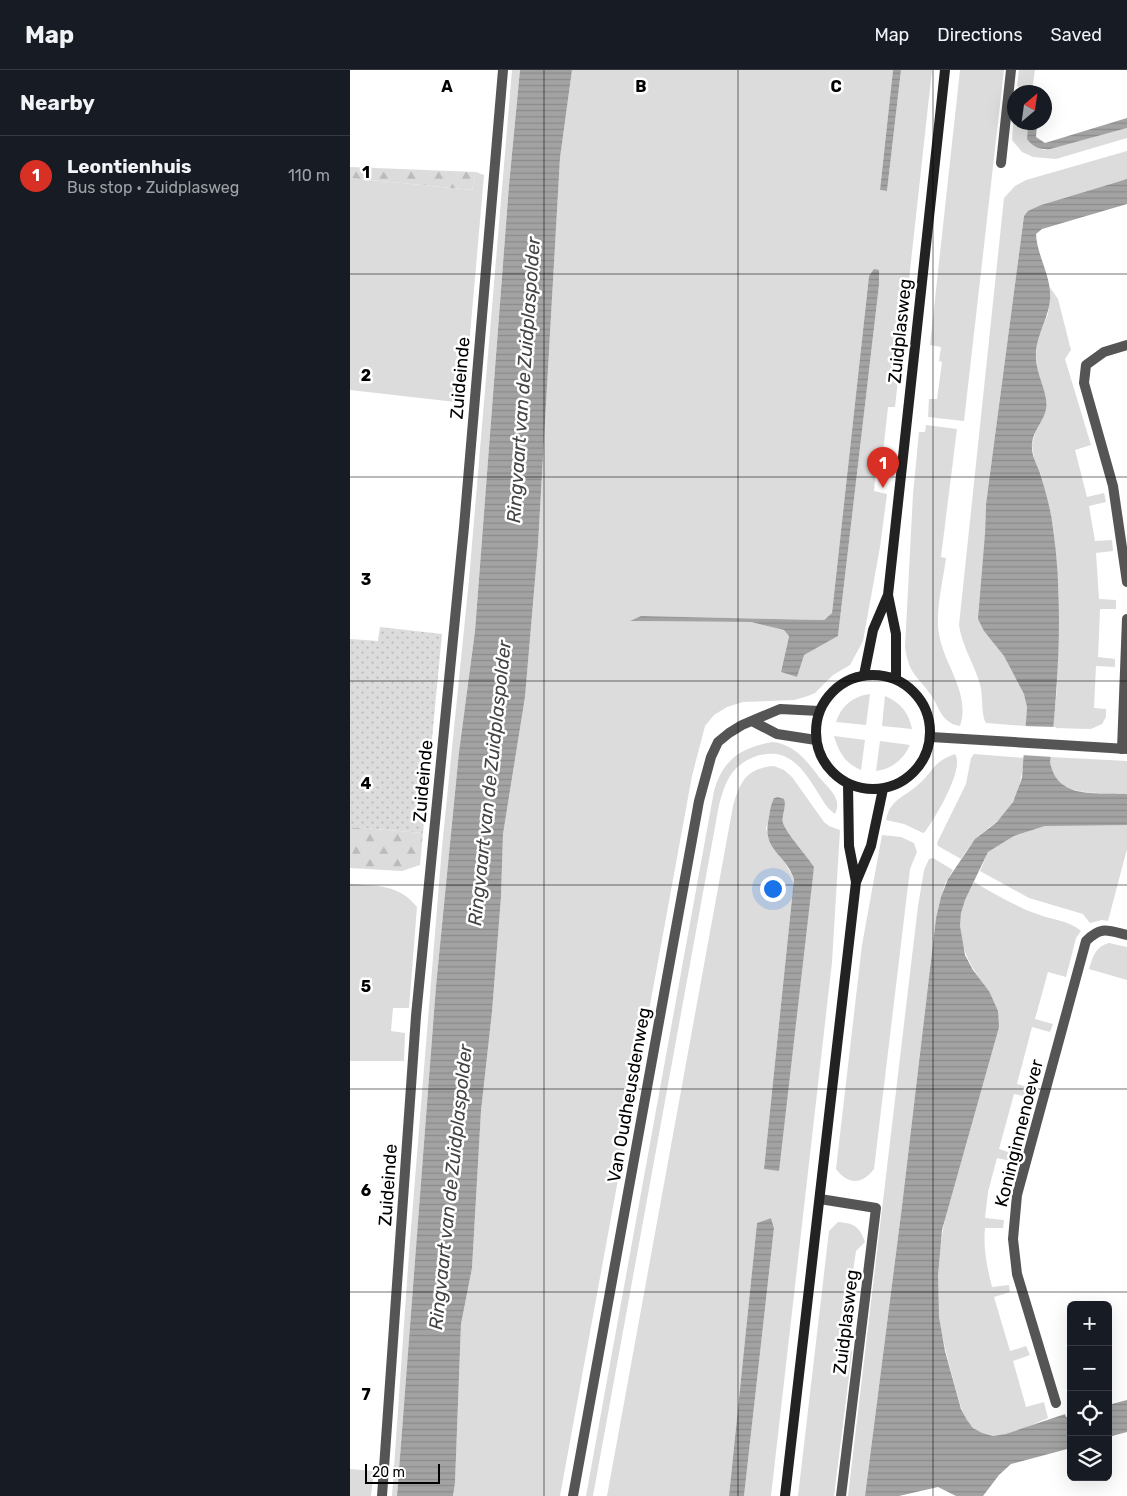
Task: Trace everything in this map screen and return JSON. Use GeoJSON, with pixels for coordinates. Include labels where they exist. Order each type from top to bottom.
{"type":"FeatureCollection","features":[{"type":"Feature","properties":{"kind":"main road","name":"Zuidplasweg"},"geometry":{"type":"LineString","coordinates":[[864,675],[873,630],[888,595],[945,70]]}},
{"type":"Feature","properties":{"kind":"main road","name":"Zuidplasweg"},"geometry":{"type":"LineString","coordinates":[[888,595],[896,634],[896,679]]}},
{"type":"Feature","properties":{"kind":"main road"},"geometry":{"type":"LineString","coordinates":[[864,675],[880,675],[896,679],[911,689],[923,703],[930,720],[931,737],[926,755],[916,771],[901,783],[883,789],[865,790],[848,784],[836,777],[826,766],[820,754],[816,740],[819,711],[826,698],[850,679],[864,675]]}},
{"type":"Feature","properties":{"kind":"main road"},"geometry":{"type":"LineString","coordinates":[[848,784],[848,846],[856,882]]}},
{"type":"Feature","properties":{"kind":"main road"},"geometry":{"type":"LineString","coordinates":[[785,1496],[856,882],[871,846],[883,789]]}},
{"type":"Feature","properties":{"kind":"street","name":"Zuideinde"},"geometry":{"type":"LineString","coordinates":[[382,1496],[416,1016],[464,527],[503,70]]}},
{"type":"Feature","properties":{"kind":"street"},"geometry":{"type":"LineString","coordinates":[[1001,163],[1011,70]]}},
{"type":"Feature","properties":{"kind":"street"},"geometry":{"type":"LineString","coordinates":[[1127,345],[1104,352],[1086,364],[1084,383],[1113,486],[1127,582]]}},
{"type":"Feature","properties":{"kind":"street"},"geometry":{"type":"LineString","coordinates":[[931,737],[1125,749],[1127,619]]}},
{"type":"Feature","properties":{"kind":"street","name":"Van Oudheusdenweg"},"geometry":{"type":"LineString","coordinates":[[573,1496],[699,800],[711,757],[718,742],[742,725],[780,710],[819,711]]}},
{"type":"Feature","properties":{"kind":"street"},"geometry":{"type":"LineString","coordinates":[[752,721],[777,734],[816,740]]}},
{"type":"Feature","properties":{"kind":"street","name":"Koninginnenoever"},"geometry":{"type":"LineString","coordinates":[[1056,1403],[1017,1274],[1013,1239],[1014,1214],[1017,1195],[1086,941],[1095,932],[1108,930],[1127,935]]}},
{"type":"Feature","properties":{"kind":"street","name":"Zuidplasweg"},"geometry":{"type":"LineString","coordinates":[[820,1199],[876,1208],[841,1496]]}},
{"type":"Feature","properties":{"kind":"green space"},"geometry":{"type":"Polygon","coordinates":[[[512,70],[520,70],[509,185],[475,631],[459,752],[436,986],[397,1496],[392,1496],[409,1253],[442,847],[469,580],[512,70]]]}},
{"type":"Feature","properties":{"kind":"green space"},"geometry":{"type":"Polygon","coordinates":[[[572,70],[893,70],[880,190],[887,191],[901,70],[932,70],[895,407],[888,407],[881,471],[876,471],[874,491],[887,494],[880,547],[863,641],[850,665],[833,675],[815,693],[794,700],[743,702],[727,707],[714,715],[705,726],[692,776],[560,1496],[453,1496],[461,1324],[472,1268],[481,1111],[492,1012],[501,897],[503,834],[525,697],[538,545],[560,158],[572,70]],[[879,270],[869,276],[832,613],[824,620],[641,616],[632,621],[751,622],[784,630],[789,635],[781,672],[797,677],[803,655],[838,636],[879,285],[879,270]]]}},
{"type":"Feature","properties":{"kind":"green space"},"geometry":{"type":"Polygon","coordinates":[[[960,70],[1004,70],[964,421],[928,417],[929,399],[937,399],[942,362],[939,361],[941,347],[930,345],[960,70]]]}},
{"type":"Feature","properties":{"kind":"green space"},"geometry":{"type":"Polygon","coordinates":[[[1019,70],[1035,70],[1033,85],[1017,85],[1019,70]]]}},
{"type":"Feature","properties":{"kind":"green space"},"geometry":{"type":"Polygon","coordinates":[[[1127,128],[1127,138],[1056,159],[1033,157],[1022,152],[1012,140],[1013,130],[1028,130],[1027,139],[1044,150],[1127,128]]]}},
{"type":"Feature","properties":{"kind":"green space"},"geometry":{"type":"Polygon","coordinates":[[[1127,151],[1127,179],[1041,205],[1024,216],[986,504],[985,534],[994,643],[1010,665],[1023,689],[1027,706],[1026,726],[986,723],[983,715],[980,684],[959,625],[1004,198],[1015,186],[1026,180],[1127,151]]]}},
{"type":"Feature","properties":{"kind":"green space"},"geometry":{"type":"Polygon","coordinates":[[[350,167],[476,172],[472,190],[350,178],[350,167]]]}},
{"type":"Feature","properties":{"kind":"green space"},"geometry":{"type":"Polygon","coordinates":[[[476,172],[484,175],[464,403],[350,390],[350,178],[472,190],[476,172]]]}},
{"type":"Feature","properties":{"kind":"green space"},"geometry":{"type":"Polygon","coordinates":[[[1049,286],[1058,299],[1071,350],[1065,359],[1091,445],[1075,450],[1087,497],[1104,493],[1106,502],[1089,506],[1095,541],[1112,540],[1113,551],[1096,553],[1099,599],[1116,600],[1116,609],[1100,609],[1098,657],[1115,659],[1115,667],[1096,666],[1094,708],[1106,709],[1106,717],[1102,724],[1091,729],[1053,728],[1057,689],[1059,596],[1053,527],[1041,474],[1035,465],[1032,445],[1036,429],[1046,409],[1036,356],[1037,340],[1048,314],[1049,286]]]}},
{"type":"Feature","properties":{"kind":"green space"},"geometry":{"type":"Polygon","coordinates":[[[926,425],[957,429],[941,557],[946,558],[938,625],[942,646],[960,691],[962,714],[960,726],[949,722],[942,715],[931,695],[911,669],[905,647],[913,494],[919,432],[925,432],[926,425]]]}},
{"type":"Feature","properties":{"kind":"green space"},"geometry":{"type":"Polygon","coordinates":[[[380,627],[442,634],[423,833],[350,827],[350,639],[378,641],[380,627]]]}},
{"type":"Feature","properties":{"kind":"green space"},"geometry":{"type":"Polygon","coordinates":[[[870,694],[866,725],[836,722],[841,711],[848,703],[858,697],[870,694]]]}},
{"type":"Feature","properties":{"kind":"green space"},"geometry":{"type":"Polygon","coordinates":[[[885,696],[895,701],[903,709],[909,718],[912,729],[882,726],[885,696]]]}},
{"type":"Feature","properties":{"kind":"green space"},"geometry":{"type":"Polygon","coordinates":[[[834,736],[865,740],[861,770],[843,757],[834,736]]]}},
{"type":"Feature","properties":{"kind":"green space"},"geometry":{"type":"Polygon","coordinates":[[[880,741],[910,745],[896,763],[876,771],[880,741]]]}},
{"type":"Feature","properties":{"kind":"green space"},"geometry":{"type":"Polygon","coordinates":[[[773,742],[788,746],[805,760],[836,798],[837,808],[835,814],[829,809],[797,764],[784,756],[776,754],[760,755],[744,762],[732,773],[724,789],[719,805],[593,1496],[586,1496],[714,791],[723,771],[735,756],[752,747],[773,742]]]}},
{"type":"Feature","properties":{"kind":"green space"},"geometry":{"type":"Polygon","coordinates":[[[955,754],[957,761],[953,782],[942,805],[925,832],[923,833],[904,824],[886,820],[891,807],[899,799],[919,784],[937,764],[955,754]]]}},
{"type":"Feature","properties":{"kind":"green space"},"geometry":{"type":"Polygon","coordinates":[[[974,754],[1024,758],[1023,767],[1020,784],[1014,800],[998,821],[975,840],[961,859],[938,846],[937,843],[966,784],[971,758],[974,754]]]}},
{"type":"Feature","properties":{"kind":"green space"},"geometry":{"type":"Polygon","coordinates":[[[1050,757],[1127,761],[1127,794],[1077,791],[1066,787],[1057,780],[1051,771],[1050,757]]]}},
{"type":"Feature","properties":{"kind":"green space"},"geometry":{"type":"Polygon","coordinates":[[[774,766],[784,770],[792,777],[824,822],[840,830],[832,962],[771,1496],[744,1496],[774,1228],[771,1218],[757,1223],[729,1496],[607,1496],[733,806],[742,783],[751,773],[764,767],[774,766]],[[774,798],[766,829],[794,879],[764,1169],[814,867],[783,823],[783,799],[774,798]]]}},
{"type":"Feature","properties":{"kind":"green space"},"geometry":{"type":"Polygon","coordinates":[[[1127,825],[1127,849],[1108,921],[1102,920],[1090,923],[1083,914],[1029,898],[980,871],[988,852],[1014,836],[1045,826],[1127,825]]]}},
{"type":"Feature","properties":{"kind":"green space"},"geometry":{"type":"Polygon","coordinates":[[[350,827],[423,833],[420,865],[402,871],[350,868],[350,827]]]}},
{"type":"Feature","properties":{"kind":"green space"},"geometry":{"type":"Polygon","coordinates":[[[882,835],[901,837],[914,843],[917,852],[910,869],[874,1169],[865,1178],[855,1181],[845,1178],[836,1169],[862,945],[882,835]]]}},
{"type":"Feature","properties":{"kind":"green space"},"geometry":{"type":"Polygon","coordinates":[[[933,858],[953,870],[945,884],[936,918],[865,1496],[848,1496],[918,906],[924,870],[929,859],[933,858]]]}},
{"type":"Feature","properties":{"kind":"green space"},"geometry":{"type":"Polygon","coordinates":[[[974,882],[1021,907],[1065,922],[1081,931],[1076,938],[1066,977],[1048,972],[1035,1019],[1053,1024],[1050,1032],[1032,1027],[1017,1084],[1035,1089],[1032,1098],[1014,1094],[999,1149],[1017,1155],[1015,1162],[997,1158],[988,1192],[985,1218],[1004,1220],[1003,1228],[985,1228],[985,1250],[992,1287],[1009,1285],[1010,1292],[994,1297],[1010,1351],[1026,1346],[1030,1355],[1013,1361],[1026,1407],[1044,1402],[1048,1418],[1016,1432],[999,1436],[983,1434],[971,1426],[964,1414],[946,1353],[939,1319],[937,1291],[943,1230],[989,991],[966,955],[961,935],[962,910],[974,882]]]}},
{"type":"Feature","properties":{"kind":"green space"},"geometry":{"type":"Polygon","coordinates":[[[350,884],[378,886],[395,890],[410,899],[417,907],[409,1008],[393,1008],[391,1031],[405,1033],[404,1061],[350,1061],[350,884]]]}},
{"type":"Feature","properties":{"kind":"green space"},"geometry":{"type":"Polygon","coordinates":[[[1109,943],[1127,947],[1127,980],[1089,969],[1093,957],[1098,950],[1109,943]]]}},
{"type":"Feature","properties":{"kind":"green space"},"geometry":{"type":"Polygon","coordinates":[[[838,1222],[848,1223],[856,1227],[865,1242],[856,1251],[845,1326],[846,1338],[852,1352],[834,1496],[798,1496],[829,1231],[838,1222]]]}},
{"type":"Feature","properties":{"kind":"green space"},"geometry":{"type":"Polygon","coordinates":[[[350,1469],[374,1471],[371,1496],[350,1496],[350,1469]]]}},
{"type":"Feature","properties":{"kind":"water","name":"Ringvaart van de Zuidplaspolder"},"geometry":{"type":"Polygon","coordinates":[[[520,70],[572,70],[560,158],[538,545],[525,697],[503,834],[501,897],[492,1012],[481,1111],[472,1268],[461,1324],[453,1496],[397,1496],[436,986],[459,752],[475,631],[509,185],[520,70]]]}},
{"type":"Feature","properties":{"kind":"water"},"geometry":{"type":"Polygon","coordinates":[[[893,70],[901,70],[887,191],[880,190],[893,70]]]}},
{"type":"Feature","properties":{"kind":"water"},"geometry":{"type":"Polygon","coordinates":[[[1127,118],[1127,128],[1050,149],[1043,149],[1032,144],[1027,139],[1028,130],[1036,130],[1036,137],[1045,143],[1127,118]]]}},
{"type":"Feature","properties":{"kind":"water"},"geometry":{"type":"Polygon","coordinates":[[[1127,179],[1127,204],[1042,229],[1036,234],[1049,283],[1050,300],[1036,350],[1037,364],[1046,397],[1046,409],[1034,434],[1032,449],[1051,515],[1058,586],[1059,645],[1050,762],[1054,774],[1061,783],[1069,788],[1080,792],[1127,794],[1127,825],[1045,826],[1014,836],[988,852],[965,900],[960,926],[965,955],[973,970],[989,991],[998,1011],[999,1027],[942,1230],[938,1275],[939,1317],[945,1351],[961,1409],[967,1420],[973,1428],[993,1436],[1006,1434],[1065,1414],[1067,1417],[1067,1449],[1011,1464],[999,1475],[983,1496],[956,1496],[938,1487],[899,1496],[865,1496],[936,918],[948,879],[975,839],[997,822],[1013,802],[1022,778],[1027,707],[1024,694],[1004,656],[984,631],[978,619],[986,504],[1024,216],[1028,211],[1041,205],[1127,179]]]}},
{"type":"Feature","properties":{"kind":"water"},"geometry":{"type":"Polygon","coordinates":[[[874,269],[879,270],[879,285],[838,636],[804,655],[797,677],[781,672],[789,636],[784,630],[751,622],[630,621],[641,616],[824,620],[832,613],[869,276],[874,269]]]}},
{"type":"Feature","properties":{"kind":"water"},"geometry":{"type":"Polygon","coordinates":[[[774,798],[784,799],[785,802],[783,823],[785,828],[814,867],[779,1171],[764,1169],[794,879],[768,837],[767,828],[771,807],[774,798]]]}},
{"type":"Feature","properties":{"kind":"water"},"geometry":{"type":"Polygon","coordinates":[[[771,1218],[774,1228],[744,1496],[729,1496],[757,1223],[771,1218]]]}},
{"type":"Feature","properties":{"kind":"water"},"geometry":{"type":"Polygon","coordinates":[[[1127,1400],[1127,1432],[1112,1436],[1112,1404],[1127,1400]]]}},
{"type":"Feature","properties":{"kind":"pier"},"geometry":{"type":"Polygon","coordinates":[[[1023,726],[1056,727],[1053,757],[1021,755],[1023,726]]]}},
{"type":"Feature","properties":{"kind":"place","name":"Leontienhuis"},"geometry":{"type":"Point","coordinates":[883,488]}}]}
